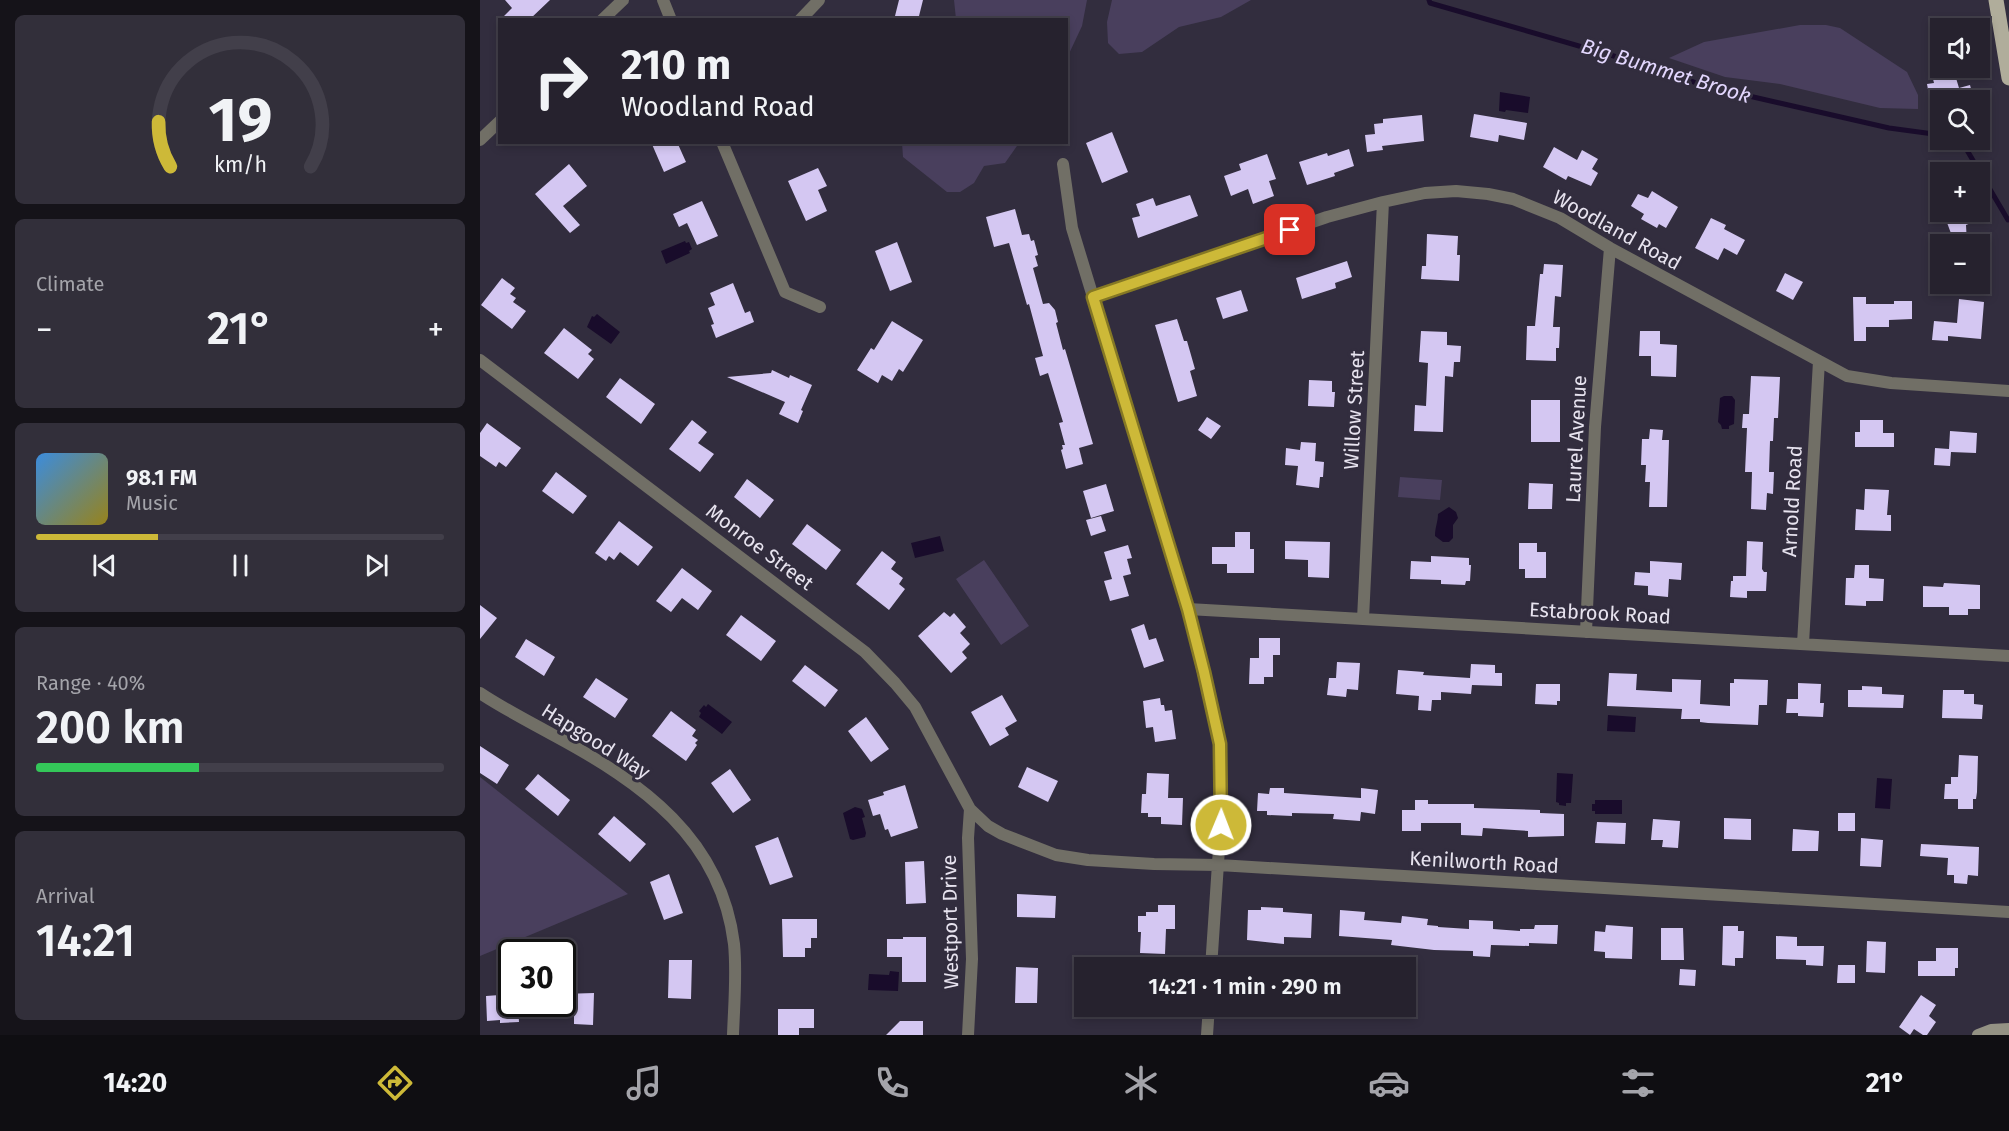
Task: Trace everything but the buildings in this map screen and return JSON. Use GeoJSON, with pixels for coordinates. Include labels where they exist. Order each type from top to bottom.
{"type":"FeatureCollection","features":[{"type":"Feature","properties":{"kind":"main road"},"geometry":{"type":"LineString","coordinates":[[1996,0],[2009,78]]}},
{"type":"Feature","properties":{"kind":"street"},"geometry":{"type":"LineString","coordinates":[[604,18],[623,0]]}},
{"type":"Feature","properties":{"kind":"street"},"geometry":{"type":"LineString","coordinates":[[663,0],[670,18]]}},
{"type":"Feature","properties":{"kind":"street"},"geometry":{"type":"LineString","coordinates":[[802,18],[819,0]]}},
{"type":"Feature","properties":{"kind":"street"},"geometry":{"type":"LineString","coordinates":[[480,140],[498,123]]}},
{"type":"Feature","properties":{"kind":"street"},"geometry":{"type":"LineString","coordinates":[[723,144],[785,292],[820,307]]}},
{"type":"Feature","properties":{"kind":"street"},"geometry":{"type":"LineString","coordinates":[[1063,164],[1072,228],[1188,609],[1220,744],[1222,804],[1212,957]]}},
{"type":"Feature","properties":{"kind":"street","name":"Woodland Road"},"geometry":{"type":"LineString","coordinates":[[1093,297],[1326,217],[1383,202],[1425,193],[1456,191],[1488,194],[1513,199],[1560,218],[1610,248],[1847,376],[1871,381],[2009,391]]}},
{"type":"Feature","properties":{"kind":"street","name":"Willow Street"},"geometry":{"type":"LineString","coordinates":[[1363,619],[1383,202]]}},
{"type":"Feature","properties":{"kind":"street","name":"Laurel Avenue"},"geometry":{"type":"LineString","coordinates":[[1586,632],[1595,427],[1610,248]]}},
{"type":"Feature","properties":{"kind":"street","name":"Monroe Street"},"geometry":{"type":"LineString","coordinates":[[480,360],[865,652],[915,707],[970,808]]}},
{"type":"Feature","properties":{"kind":"street","name":"Arnold Road"},"geometry":{"type":"LineString","coordinates":[[1803,644],[1819,361]]}},
{"type":"Feature","properties":{"kind":"street","name":"Estabrook Road"},"geometry":{"type":"LineString","coordinates":[[1188,609],[2009,656]]}},
{"type":"Feature","properties":{"kind":"street","name":"Hapgood Way"},"geometry":{"type":"LineString","coordinates":[[480,693],[632,783],[682,826],[704,857],[720,888],[726,908],[734,944],[734,1035]]}},
{"type":"Feature","properties":{"kind":"street","name":"Kenilworth Road"},"geometry":{"type":"LineString","coordinates":[[970,808],[988,826],[1002,834],[1056,855],[1089,860],[1219,865],[2009,912]]}},
{"type":"Feature","properties":{"kind":"street","name":"Westport Drive"},"geometry":{"type":"LineString","coordinates":[[968,1035],[972,959],[968,838],[970,808]]}},
{"type":"Feature","properties":{"kind":"street"},"geometry":{"type":"LineString","coordinates":[[1207,1035],[1208,1017]]}},
{"type":"Feature","properties":{"kind":"street"},"geometry":{"type":"LineString","coordinates":[[1978,1035],[1991,1030],[2009,1029]]}},
{"type":"Feature","properties":{"kind":"shaded area"},"geometry":{"type":"Polygon","coordinates":[[[954,0],[1087,0],[1082,26],[1068,56],[1068,18],[956,18],[954,0]]]}},
{"type":"Feature","properties":{"kind":"shaded area"},"geometry":{"type":"Polygon","coordinates":[[[1112,0],[1251,0],[1221,17],[1179,27],[1142,52],[1119,54],[1108,43],[1107,22],[1112,0]]]}},
{"type":"Feature","properties":{"kind":"shaded area"},"geometry":{"type":"Polygon","coordinates":[[[1800,25],[1826,25],[1840,28],[1907,72],[1918,95],[1918,109],[1880,108],[1780,84],[1725,77],[1669,58],[1704,42],[1800,25]]]}},
{"type":"Feature","properties":{"kind":"shaded area"},"geometry":{"type":"Polygon","coordinates":[[[1500,92],[1530,97],[1528,113],[1499,111],[1500,92]]]}},
{"type":"Feature","properties":{"kind":"shaded area"},"geometry":{"type":"Polygon","coordinates":[[[902,144],[1018,144],[1005,163],[984,166],[974,183],[960,192],[947,192],[903,157],[902,144]]]}},
{"type":"Feature","properties":{"kind":"shaded area"},"geometry":{"type":"Polygon","coordinates":[[[685,241],[689,242],[692,249],[690,253],[666,264],[661,251],[685,241]]]}},
{"type":"Feature","properties":{"kind":"shaded area"},"geometry":{"type":"Polygon","coordinates":[[[597,314],[620,332],[611,344],[587,327],[592,316],[597,314]]]}},
{"type":"Feature","properties":{"kind":"shaded area"},"geometry":{"type":"Polygon","coordinates":[[[1732,396],[1735,400],[1734,424],[1729,426],[1729,429],[1722,429],[1718,422],[1720,398],[1732,396]]]}},
{"type":"Feature","properties":{"kind":"shaded area"},"geometry":{"type":"Polygon","coordinates":[[[1400,477],[1442,480],[1440,500],[1398,497],[1400,477]]]}},
{"type":"Feature","properties":{"kind":"shaded area"},"geometry":{"type":"Polygon","coordinates":[[[1449,507],[1456,512],[1458,518],[1453,525],[1453,538],[1449,542],[1443,542],[1435,536],[1438,514],[1449,507]]]}},
{"type":"Feature","properties":{"kind":"shaded area"},"geometry":{"type":"Polygon","coordinates":[[[940,536],[944,551],[915,558],[911,543],[940,536]]]}},
{"type":"Feature","properties":{"kind":"shaded area"},"geometry":{"type":"Polygon","coordinates":[[[984,560],[1029,626],[1001,645],[956,579],[984,560]]]}},
{"type":"Feature","properties":{"kind":"shaded area"},"geometry":{"type":"Polygon","coordinates":[[[708,704],[732,722],[722,734],[699,717],[701,713],[699,711],[708,704]]]}},
{"type":"Feature","properties":{"kind":"shaded area"},"geometry":{"type":"Polygon","coordinates":[[[1608,715],[1636,717],[1635,732],[1607,731],[1608,715]]]}},
{"type":"Feature","properties":{"kind":"shaded area"},"geometry":{"type":"Polygon","coordinates":[[[1557,773],[1573,774],[1571,803],[1566,803],[1566,806],[1556,802],[1557,773]]]}},
{"type":"Feature","properties":{"kind":"shaded area"},"geometry":{"type":"Polygon","coordinates":[[[480,777],[628,894],[521,939],[498,939],[498,948],[480,956],[480,777]]]}},
{"type":"Feature","properties":{"kind":"shaded area"},"geometry":{"type":"Polygon","coordinates":[[[1877,778],[1892,779],[1890,809],[1875,808],[1877,778]]]}},
{"type":"Feature","properties":{"kind":"shaded area"},"geometry":{"type":"Polygon","coordinates":[[[1595,800],[1622,800],[1622,814],[1595,814],[1595,811],[1592,811],[1592,804],[1595,804],[1595,800]]]}},
{"type":"Feature","properties":{"kind":"shaded area"},"geometry":{"type":"Polygon","coordinates":[[[855,807],[862,809],[866,833],[865,837],[853,840],[850,839],[843,813],[855,807]]]}},
{"type":"Feature","properties":{"kind":"shaded area"},"geometry":{"type":"Polygon","coordinates":[[[890,971],[899,972],[898,991],[868,990],[869,974],[889,975],[890,971]]]}},
{"type":"Feature","properties":{"kind":"waterway","name":"Big Bummet Brook"},"geometry":{"type":"LineString","coordinates":[[1429,0],[1430,3],[1669,72],[1701,85],[1889,128],[1930,134]]}},
{"type":"Feature","properties":{"kind":"waterway","name":"Big Bummet Brook"},"geometry":{"type":"LineString","coordinates":[[1967,150],[2008,220]]}},
{"type":"Feature","properties":{"kind":"route"},"geometry":{"type":"LineString","coordinates":[[1221,825],[1220,744],[1204,672],[1188,609],[1093,297],[1290,230]]}}]}
